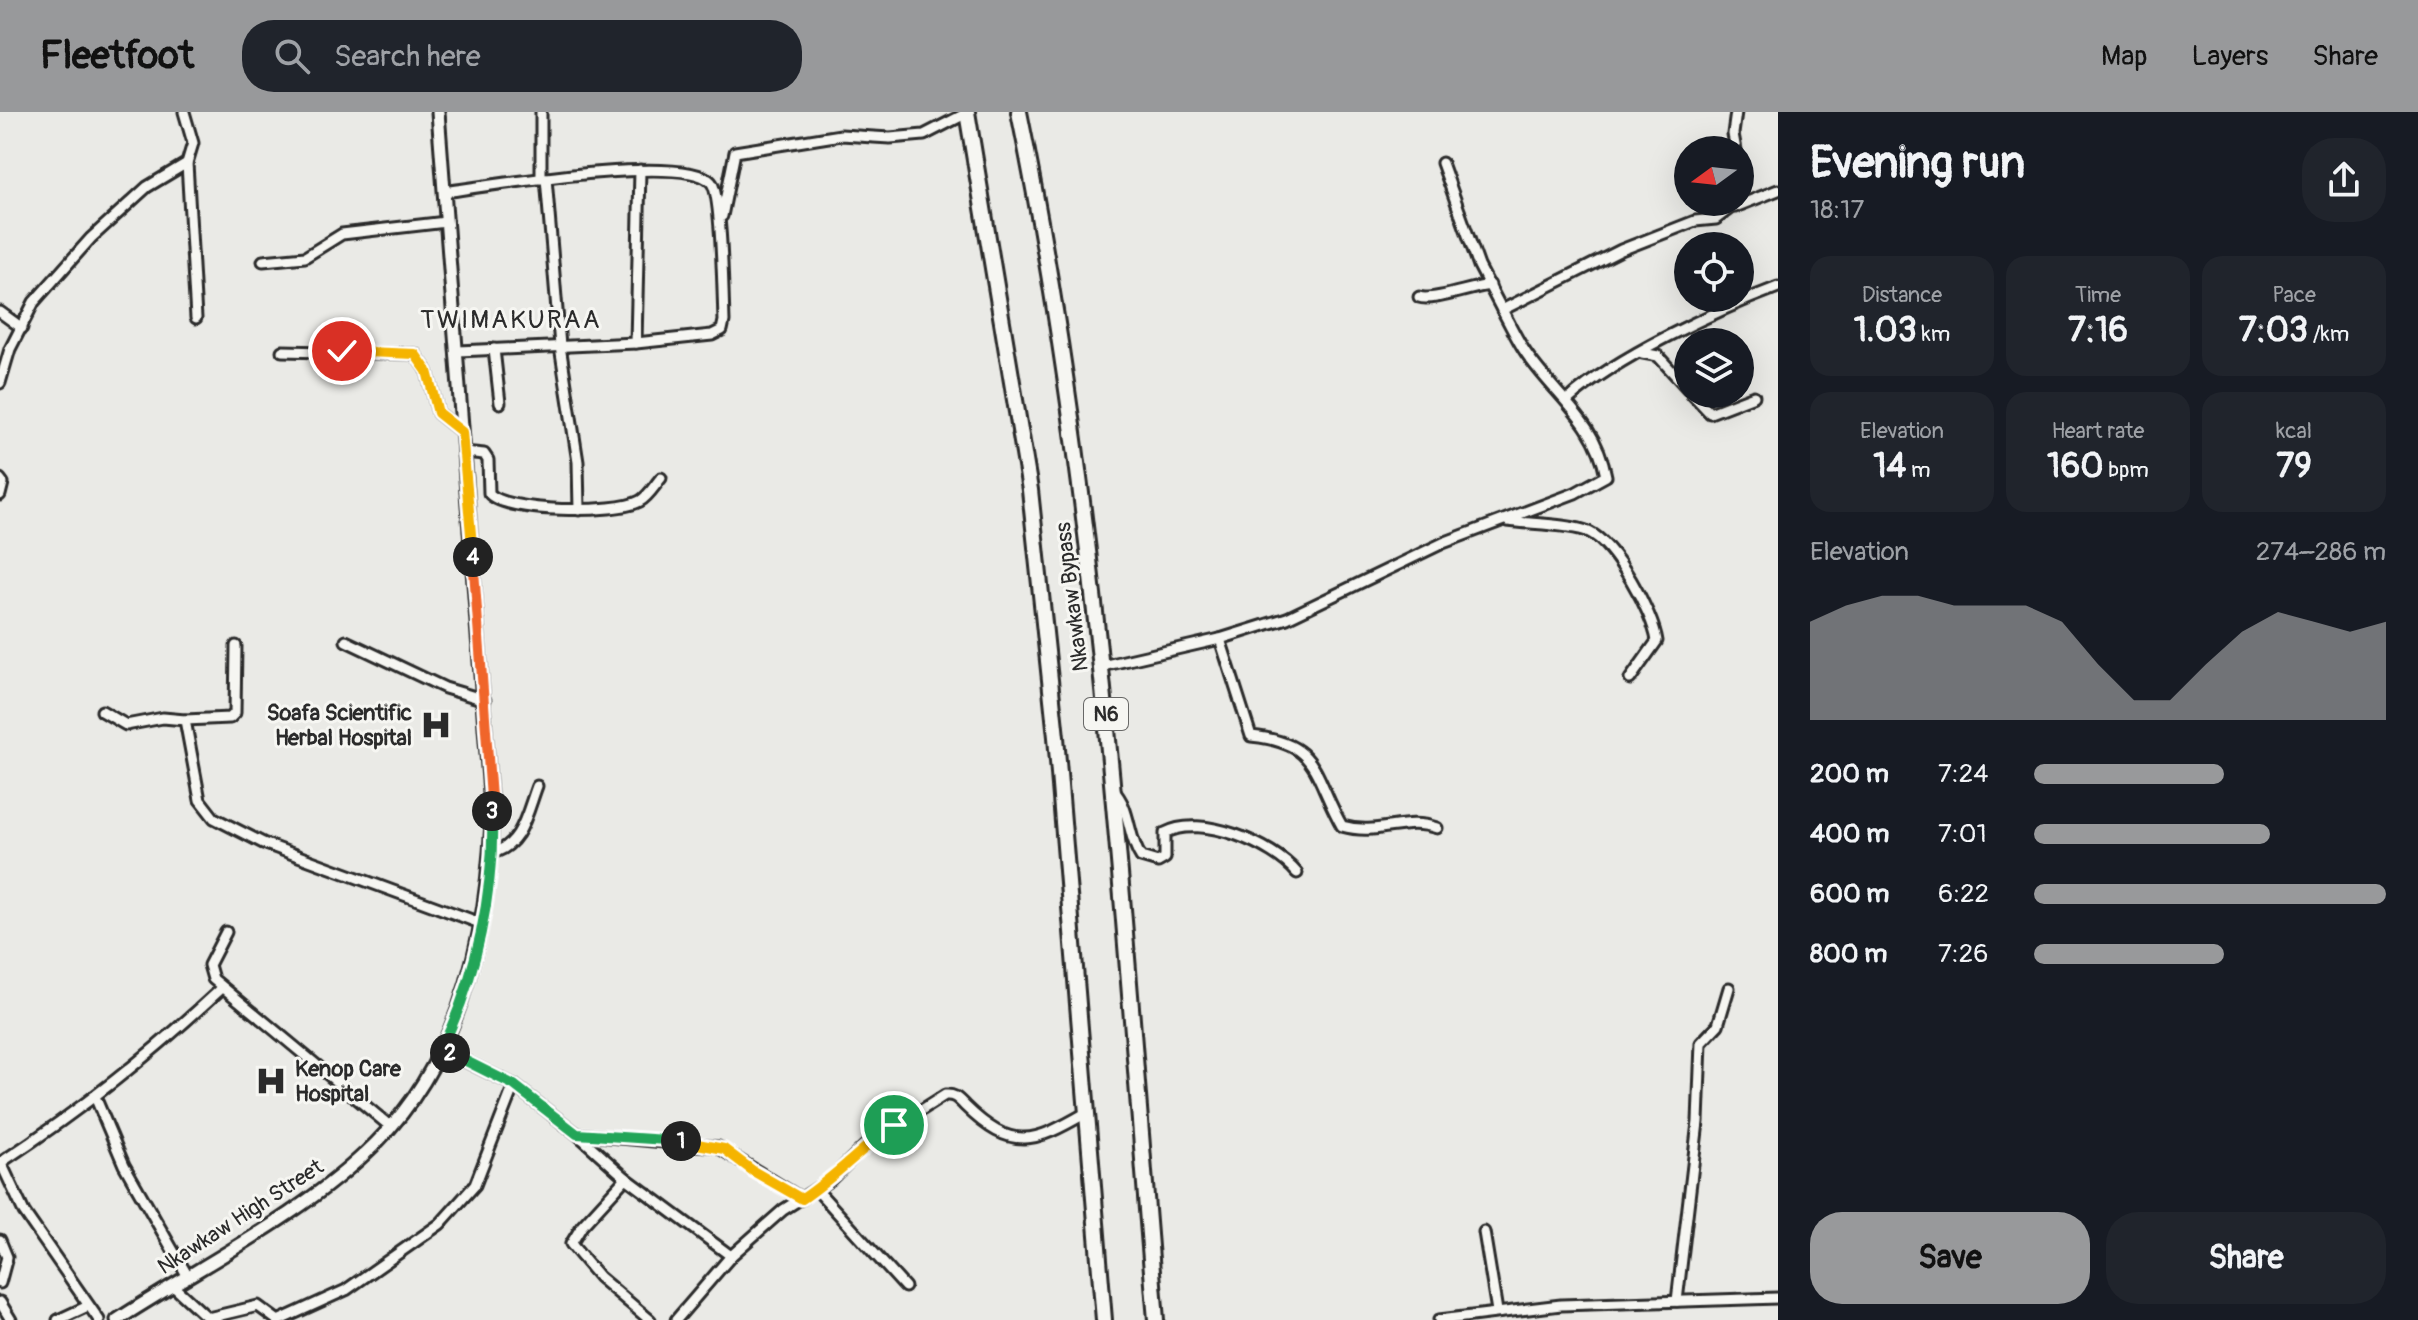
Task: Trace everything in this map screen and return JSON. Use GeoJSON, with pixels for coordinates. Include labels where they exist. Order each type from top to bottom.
{"type":"FeatureCollection","features":[{"type":"Feature","properties":{"kind":"highway","name":"Nkawkaw Bypass"},"geometry":{"type":"LineString","coordinates":[[967,112],[1030,490],[1056,737],[1104,1320]]}},
{"type":"Feature","properties":{"kind":"highway","name":"Nkawkaw Bypass"},"geometry":{"type":"LineString","coordinates":[[1019,112],[1072,418],[1102,666],[1156,1320]]}},
{"type":"Feature","properties":{"kind":"main road","name":"Nkawkaw High Street"},"geometry":{"type":"LineString","coordinates":[[117,1320],[323,1188],[391,1127],[441,1049],[466,991],[491,853],[492,820],[438,112]]}},
{"type":"Feature","properties":{"kind":"street"},"geometry":{"type":"LineString","coordinates":[[184,112],[193,143],[187,163],[196,318]]}},
{"type":"Feature","properties":{"kind":"street"},"geometry":{"type":"LineString","coordinates":[[541,112],[560,346],[578,462],[579,510]]}},
{"type":"Feature","properties":{"kind":"street"},"geometry":{"type":"LineString","coordinates":[[720,233],[727,176],[735,152],[841,135],[890,138],[924,135],[967,112]]}},
{"type":"Feature","properties":{"kind":"street"},"geometry":{"type":"LineString","coordinates":[[1733,136],[1736,112]]}},
{"type":"Feature","properties":{"kind":"street"},"geometry":{"type":"LineString","coordinates":[[0,383],[10,349],[34,302],[91,238],[147,187],[187,163]]}},
{"type":"Feature","properties":{"kind":"street"},"geometry":{"type":"LineString","coordinates":[[1102,666],[1220,639],[1316,606],[1443,543],[1507,521],[1575,493],[1606,476],[1597,442],[1568,400],[1524,351],[1502,310],[1466,232],[1442,163]]}},
{"type":"Feature","properties":{"kind":"street"},"geometry":{"type":"LineString","coordinates":[[444,192],[544,178],[640,170],[698,175],[711,181],[716,193],[720,233],[722,330],[712,335],[636,343],[458,351]]}},
{"type":"Feature","properties":{"kind":"street"},"geometry":{"type":"LineString","coordinates":[[636,343],[640,170]]}},
{"type":"Feature","properties":{"kind":"street"},"geometry":{"type":"LineString","coordinates":[[1754,197],[1778,190]]}},
{"type":"Feature","properties":{"kind":"street"},"geometry":{"type":"LineString","coordinates":[[1502,310],[1621,250],[1695,221],[1720,216]]}},
{"type":"Feature","properties":{"kind":"street"},"geometry":{"type":"LineString","coordinates":[[263,261],[305,257],[342,234],[446,222]]}},
{"type":"Feature","properties":{"kind":"street"},"geometry":{"type":"LineString","coordinates":[[1419,297],[1431,300],[1463,288],[1490,285]]}},
{"type":"Feature","properties":{"kind":"street"},"geometry":{"type":"LineString","coordinates":[[1568,400],[1590,380],[1639,353],[1778,287]]}},
{"type":"Feature","properties":{"kind":"street"},"geometry":{"type":"LineString","coordinates":[[0,312],[22,328]]}},
{"type":"Feature","properties":{"kind":"street"},"geometry":{"type":"LineString","coordinates":[[494,349],[500,403]]}},
{"type":"Feature","properties":{"kind":"street"},"geometry":{"type":"LineString","coordinates":[[282,351],[415,354],[427,371],[438,413],[462,432]]}},
{"type":"Feature","properties":{"kind":"street"},"geometry":{"type":"LineString","coordinates":[[1639,353],[1658,356],[1674,374]]}},
{"type":"Feature","properties":{"kind":"street"},"geometry":{"type":"LineString","coordinates":[[1705,408],[1710,413],[1723,408]]}},
{"type":"Feature","properties":{"kind":"street"},"geometry":{"type":"LineString","coordinates":[[464,452],[484,454],[488,460],[492,498],[506,503],[579,510],[639,502],[661,478]]}},
{"type":"Feature","properties":{"kind":"street"},"geometry":{"type":"LineString","coordinates":[[0,479],[3,483],[0,495]]}},
{"type":"Feature","properties":{"kind":"street"},"geometry":{"type":"LineString","coordinates":[[1507,521],[1587,530],[1603,541],[1654,623],[1657,641],[1630,679]]}},
{"type":"Feature","properties":{"kind":"street"},"geometry":{"type":"LineString","coordinates":[[1220,639],[1251,736],[1286,741],[1302,751],[1342,826],[1363,832],[1418,821],[1437,828]]}},
{"type":"Feature","properties":{"kind":"street"},"geometry":{"type":"LineString","coordinates":[[346,641],[445,688],[485,700]]}},
{"type":"Feature","properties":{"kind":"street"},"geometry":{"type":"LineString","coordinates":[[102,711],[126,725],[163,718],[185,720],[233,716],[236,646]]}},
{"type":"Feature","properties":{"kind":"street"},"geometry":{"type":"LineString","coordinates":[[185,720],[200,800],[214,818],[263,843],[480,923]]}},
{"type":"Feature","properties":{"kind":"street"},"geometry":{"type":"LineString","coordinates":[[491,853],[504,851],[517,837],[537,786]]}},
{"type":"Feature","properties":{"kind":"street"},"geometry":{"type":"LineString","coordinates":[[1112,788],[1123,800],[1132,844],[1141,857],[1158,862],[1165,858],[1165,833],[1174,829],[1215,830],[1255,841],[1289,863],[1297,873]]}},
{"type":"Feature","properties":{"kind":"street"},"geometry":{"type":"LineString","coordinates":[[226,932],[209,965],[213,979],[221,989],[391,1127]]}},
{"type":"Feature","properties":{"kind":"street"},"geometry":{"type":"LineString","coordinates":[[1677,1301],[1698,1122],[1701,1043],[1718,1025],[1729,988]]}},
{"type":"Feature","properties":{"kind":"street"},"geometry":{"type":"LineString","coordinates":[[99,1320],[24,1212],[0,1163],[96,1099],[150,1056],[221,989]]}},
{"type":"Feature","properties":{"kind":"street"},"geometry":{"type":"LineString","coordinates":[[441,1049],[514,1085],[577,1134],[626,1178],[731,1256]]}},
{"type":"Feature","properties":{"kind":"street"},"geometry":{"type":"LineString","coordinates":[[173,1286],[208,1318],[258,1306],[278,1320],[346,1290],[440,1224],[475,1185],[514,1085]]}},
{"type":"Feature","properties":{"kind":"street"},"geometry":{"type":"LineString","coordinates":[[676,1320],[731,1256],[762,1227],[816,1189],[874,1139],[945,1095],[955,1096],[995,1130],[1017,1139],[1038,1139],[1086,1113]]}},
{"type":"Feature","properties":{"kind":"street"},"geometry":{"type":"LineString","coordinates":[[96,1099],[124,1165],[187,1275]]}},
{"type":"Feature","properties":{"kind":"street"},"geometry":{"type":"LineString","coordinates":[[577,1134],[718,1147],[802,1199]]}},
{"type":"Feature","properties":{"kind":"street"},"geometry":{"type":"LineString","coordinates":[[626,1178],[582,1226],[571,1244],[599,1277],[650,1320]]}},
{"type":"Feature","properties":{"kind":"street"},"geometry":{"type":"LineString","coordinates":[[816,1189],[905,1287]]}},
{"type":"Feature","properties":{"kind":"street"},"geometry":{"type":"LineString","coordinates":[[1484,1232],[1497,1311]]}},
{"type":"Feature","properties":{"kind":"street"},"geometry":{"type":"LineString","coordinates":[[0,1240],[7,1257],[0,1283]]}},
{"type":"Feature","properties":{"kind":"street"},"geometry":{"type":"LineString","coordinates":[[1439,1320],[1497,1311],[1778,1298]]}},
{"type":"Feature","properties":{"kind":"street"},"geometry":{"type":"LineString","coordinates":[[0,1302],[11,1320]]}},
{"type":"Feature","properties":{"kind":"street"},"geometry":{"type":"LineString","coordinates":[[58,1320],[88,1306]]}},
{"type":"Feature","properties":{"kind":"place","name":"Soafa Scientific Herbal Hospital"},"geometry":{"type":"Point","coordinates":[436,725]}},
{"type":"Feature","properties":{"kind":"place","name":"Kenop Care Hospital"},"geometry":{"type":"Point","coordinates":[271,1081]}},
{"type":"Feature","properties":{"kind":"district","name":"TWIMAKURAA"},"geometry":{"type":"Point","coordinates":[511,319]}},
{"type":"Feature","properties":{"kind":"route"},"geometry":{"type":"LineString","coordinates":[[342,351],[402,351],[415,354],[427,371],[438,413],[462,432],[490,758],[491,853],[466,991],[441,1049],[514,1085],[577,1134],[695,1142],[718,1147],[802,1199],[830,1180],[865,1146],[894,1125]]}}]}
